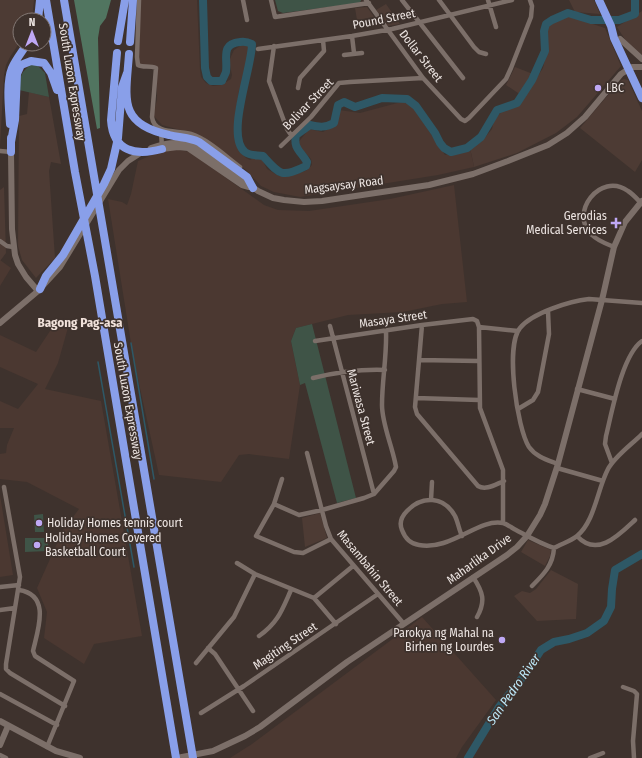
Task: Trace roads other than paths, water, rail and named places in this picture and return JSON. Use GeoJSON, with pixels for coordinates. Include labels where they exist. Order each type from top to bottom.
{"type":"FeatureCollection","features":[{"type":"Feature","properties":{"kind":"highway"},"geometry":{"type":"LineString","coordinates":[[39,12],[40,0]]}},
{"type":"Feature","properties":{"kind":"highway","name":"South Luzon Expressway"},"geometry":{"type":"LineString","coordinates":[[46,0],[96,284],[176,758]]}},
{"type":"Feature","properties":{"kind":"highway","name":"South Luzon Expressway"},"geometry":{"type":"LineString","coordinates":[[64,0],[193,758]]}},
{"type":"Feature","properties":{"kind":"highway"},"geometry":{"type":"LineString","coordinates":[[70,0],[72,47]]}},
{"type":"Feature","properties":{"kind":"highway"},"geometry":{"type":"LineString","coordinates":[[118,41],[125,0]]}},
{"type":"Feature","properties":{"kind":"highway"},"geometry":{"type":"LineString","coordinates":[[130,42],[133,0]]}},
{"type":"Feature","properties":{"kind":"highway"},"geometry":{"type":"LineString","coordinates":[[599,0],[611,26],[620,40],[642,98]]}},
{"type":"Feature","properties":{"kind":"highway"},"geometry":{"type":"LineString","coordinates":[[611,26],[614,38],[642,88]]}},
{"type":"Feature","properties":{"kind":"highway"},"geometry":{"type":"LineString","coordinates":[[11,152],[9,107],[11,74],[22,52]]}},
{"type":"Feature","properties":{"kind":"highway"},"geometry":{"type":"LineString","coordinates":[[117,53],[111,120],[112,130],[115,137],[122,146],[133,152],[150,152],[162,149]]}},
{"type":"Feature","properties":{"kind":"highway"},"geometry":{"type":"LineString","coordinates":[[128,54],[126,87],[130,112],[138,124],[167,135],[194,139],[247,177],[256,190]]}},
{"type":"Feature","properties":{"kind":"highway"},"geometry":{"type":"LineString","coordinates":[[11,142],[17,74],[21,65],[26,62],[36,61],[44,63],[47,66],[53,79],[66,119]]}},
{"type":"Feature","properties":{"kind":"highway"},"geometry":{"type":"LineString","coordinates":[[39,290],[49,277],[104,184],[111,169],[118,138],[122,86],[127,74]]}},
{"type":"Feature","properties":{"kind":"street"},"geometry":{"type":"LineString","coordinates":[[139,0],[138,65],[156,68],[152,117],[155,126],[162,129],[186,133],[202,139],[243,170],[253,182],[256,190]]}},
{"type":"Feature","properties":{"kind":"street"},"geometry":{"type":"LineString","coordinates":[[243,0],[247,20]]}},
{"type":"Feature","properties":{"kind":"street"},"geometry":{"type":"LineString","coordinates":[[271,0],[275,17],[368,2]]}},
{"type":"Feature","properties":{"kind":"street"},"geometry":{"type":"LineString","coordinates":[[402,0],[463,78]]}},
{"type":"Feature","properties":{"kind":"street"},"geometry":{"type":"LineString","coordinates":[[439,0],[474,47],[479,52],[486,54]]}},
{"type":"Feature","properties":{"kind":"street","name":"Pound Street"},"geometry":{"type":"LineString","coordinates":[[258,49],[352,36],[450,15],[489,3],[512,0]]}},
{"type":"Feature","properties":{"kind":"street","name":"Dollar Street"},"geometry":{"type":"LineString","coordinates":[[368,2],[424,78],[461,119],[465,121],[506,79],[532,17],[532,6],[530,0]]}},
{"type":"Feature","properties":{"kind":"street"},"geometry":{"type":"LineString","coordinates":[[489,3],[496,27]]}},
{"type":"Feature","properties":{"kind":"street"},"geometry":{"type":"LineString","coordinates":[[352,36],[354,53]]}},
{"type":"Feature","properties":{"kind":"street"},"geometry":{"type":"LineString","coordinates":[[298,88],[300,78],[324,51],[323,40]]}},
{"type":"Feature","properties":{"kind":"street"},"geometry":{"type":"LineString","coordinates":[[620,40],[642,59]]}},
{"type":"Feature","properties":{"kind":"street"},"geometry":{"type":"LineString","coordinates":[[274,46],[269,81],[287,130],[291,135]]}},
{"type":"Feature","properties":{"kind":"street"},"geometry":{"type":"LineString","coordinates":[[344,55],[362,53]]}},
{"type":"Feature","properties":{"kind":"street"},"geometry":{"type":"LineString","coordinates":[[630,68],[642,67]]}},
{"type":"Feature","properties":{"kind":"street","name":"Magsaysay Road"},"geometry":{"type":"LineString","coordinates":[[49,277],[67,258],[119,170],[138,154],[160,145],[172,142],[182,142],[197,148],[256,190],[273,198],[284,200],[313,202],[426,185],[472,174],[548,145],[585,117],[621,74],[630,68]]}},
{"type":"Feature","properties":{"kind":"street","name":"Bolivar Street"},"geometry":{"type":"LineString","coordinates":[[281,146],[311,117],[339,83],[424,78]]}},
{"type":"Feature","properties":{"kind":"street"},"geometry":{"type":"LineString","coordinates":[[162,129],[162,149],[178,147],[188,148],[242,185],[256,190]]}},
{"type":"Feature","properties":{"kind":"street"},"geometry":{"type":"LineString","coordinates":[[0,151],[11,152],[13,247],[18,264],[26,277],[39,290],[0,323]]}},
{"type":"Feature","properties":{"kind":"street"},"geometry":{"type":"LineString","coordinates":[[614,247],[598,240],[587,230],[584,216],[585,208],[589,200],[600,188],[612,186],[628,190],[642,202]]}},
{"type":"Feature","properties":{"kind":"street","name":"Maharlika Drive"},"geometry":{"type":"LineString","coordinates":[[176,758],[221,749],[260,726],[329,674],[507,555],[527,536],[546,504],[602,300],[614,247],[625,222],[642,202]]}},
{"type":"Feature","properties":{"kind":"street"},"geometry":{"type":"LineString","coordinates":[[0,241],[7,246],[13,247]]}},
{"type":"Feature","properties":{"kind":"street"},"geometry":{"type":"LineString","coordinates":[[603,481],[557,466],[530,448],[525,437],[518,409],[513,357],[514,343],[518,331],[525,322],[532,317],[582,300],[642,303]]}},
{"type":"Feature","properties":{"kind":"street"},"geometry":{"type":"LineString","coordinates":[[518,409],[533,400],[538,392],[549,334],[548,311]]}},
{"type":"Feature","properties":{"kind":"street","name":"Masaya Street"},"geometry":{"type":"LineString","coordinates":[[315,341],[332,337],[473,319],[477,321],[479,326]]}},
{"type":"Feature","properties":{"kind":"street"},"geometry":{"type":"LineString","coordinates":[[422,325],[415,407],[420,418],[480,488],[486,488],[504,481]]}},
{"type":"Feature","properties":{"kind":"street","name":"Mariwasa Street"},"geometry":{"type":"LineString","coordinates":[[330,326],[374,494]]}},
{"type":"Feature","properties":{"kind":"street"},"geometry":{"type":"LineString","coordinates":[[503,523],[504,481],[502,467],[482,415],[479,400],[479,326],[518,331]]}},
{"type":"Feature","properties":{"kind":"street"},"geometry":{"type":"LineString","coordinates":[[274,504],[299,515],[322,510],[374,494],[394,471],[396,467],[383,415],[382,404],[386,330]]}},
{"type":"Feature","properties":{"kind":"street"},"geometry":{"type":"LineString","coordinates":[[612,462],[606,444],[606,436],[615,399],[630,354],[636,345],[642,341]]}},
{"type":"Feature","properties":{"kind":"street"},"geometry":{"type":"LineString","coordinates":[[419,360],[478,361]]}},
{"type":"Feature","properties":{"kind":"street"},"geometry":{"type":"LineString","coordinates":[[313,378],[341,371],[364,369],[385,370]]}},
{"type":"Feature","properties":{"kind":"street"},"geometry":{"type":"LineString","coordinates":[[577,389],[615,399]]}},
{"type":"Feature","properties":{"kind":"street"},"geometry":{"type":"LineString","coordinates":[[416,398],[479,400]]}},
{"type":"Feature","properties":{"kind":"street"},"geometry":{"type":"LineString","coordinates":[[462,536],[455,516],[448,507],[441,502],[424,500],[412,506],[404,514],[401,520],[401,528],[404,535],[409,541],[416,545],[435,546],[462,536],[480,527],[503,523],[543,545],[554,548],[576,536],[590,518],[603,481],[612,462],[642,434]]}},
{"type":"Feature","properties":{"kind":"street","name":"Masambahin Street"},"geometry":{"type":"LineString","coordinates":[[307,453],[326,526],[331,539],[404,624]]}},
{"type":"Feature","properties":{"kind":"street"},"geometry":{"type":"LineString","coordinates":[[282,479],[274,504],[256,536],[294,552],[303,553],[331,539]]}},
{"type":"Feature","properties":{"kind":"street"},"geometry":{"type":"LineString","coordinates":[[431,500],[432,482]]}},
{"type":"Feature","properties":{"kind":"street"},"geometry":{"type":"LineString","coordinates":[[4,487],[20,577],[6,669],[10,673],[65,706]]}},
{"type":"Feature","properties":{"kind":"street"},"geometry":{"type":"LineString","coordinates":[[576,536],[582,542],[589,545],[606,543],[618,536],[635,520]]}},
{"type":"Feature","properties":{"kind":"street"},"geometry":{"type":"LineString","coordinates":[[532,586],[547,570],[553,559],[554,548]]}},
{"type":"Feature","properties":{"kind":"street"},"geometry":{"type":"LineString","coordinates":[[237,563],[255,574],[291,590],[314,598],[336,624]]}},
{"type":"Feature","properties":{"kind":"street"},"geometry":{"type":"LineString","coordinates":[[314,598],[353,566]]}},
{"type":"Feature","properties":{"kind":"street"},"geometry":{"type":"LineString","coordinates":[[196,663],[234,617],[255,574]]}},
{"type":"Feature","properties":{"kind":"street"},"geometry":{"type":"LineString","coordinates":[[473,577],[480,588],[482,598],[482,608],[477,617]]}},
{"type":"Feature","properties":{"kind":"street"},"geometry":{"type":"LineString","coordinates":[[0,587],[19,588],[33,595],[40,609],[33,651],[35,656],[74,681],[47,747]]}},
{"type":"Feature","properties":{"kind":"street"},"geometry":{"type":"LineString","coordinates":[[259,636],[269,630],[276,622],[291,590]]}},
{"type":"Feature","properties":{"kind":"street","name":"Magiting Street"},"geometry":{"type":"LineString","coordinates":[[201,713],[336,624],[378,594]]}},
{"type":"Feature","properties":{"kind":"street"},"geometry":{"type":"LineString","coordinates":[[0,610],[15,608]]}},
{"type":"Feature","properties":{"kind":"street"},"geometry":{"type":"LineString","coordinates":[[208,648],[215,654],[253,711]]}},
{"type":"Feature","properties":{"kind":"street"},"geometry":{"type":"LineString","coordinates":[[623,687],[634,691],[637,694],[633,741],[634,758]]}},
{"type":"Feature","properties":{"kind":"street"},"geometry":{"type":"LineString","coordinates":[[0,694],[57,725]]}},
{"type":"Feature","properties":{"kind":"street"},"geometry":{"type":"LineString","coordinates":[[0,721],[47,747],[67,755],[80,758]]}},
{"type":"Feature","properties":{"kind":"street"},"geometry":{"type":"LineString","coordinates":[[0,744],[8,726]]}},
{"type":"Feature","properties":{"kind":"street"},"geometry":{"type":"LineString","coordinates":[[590,758],[603,753]]}},
{"type":"Feature","properties":{"kind":"street"},"geometry":{"type":"LineString","coordinates":[[0,755],[6,758]]}},
{"type":"Feature","properties":{"kind":"waterway"},"geometry":{"type":"LineString","coordinates":[[203,0],[205,68],[207,77],[211,81],[222,81],[226,72],[227,49],[234,43],[246,42],[252,44],[238,117],[240,144],[245,152],[251,155],[263,156],[277,171],[282,173],[298,170],[306,166],[307,162],[298,150],[296,144],[296,135],[310,125],[322,127],[334,123],[338,105],[344,102],[355,107],[382,98],[407,99],[416,106],[444,148],[451,152],[467,148],[481,137],[497,110],[517,103],[532,80],[545,51],[544,31],[546,24],[568,13],[591,20],[619,20],[635,14],[635,0]]}},
{"type":"Feature","properties":{"kind":"waterway"},"geometry":{"type":"LineString","coordinates":[[131,343],[154,479]]}},
{"type":"Feature","properties":{"kind":"waterway"},"geometry":{"type":"LineString","coordinates":[[98,362],[134,567]]}},
{"type":"Feature","properties":{"kind":"waterway","name":"San Pedro River"},"geometry":{"type":"LineString","coordinates":[[468,758],[499,707],[526,673],[541,650],[554,642],[587,633],[604,621],[611,607],[615,570],[642,554]]}},
{"type":"Feature","properties":{"kind":"place","name":"LBC"},"geometry":{"type":"Point","coordinates":[598,88]}},
{"type":"Feature","properties":{"kind":"place","name":"Gerodias Medical Services"},"geometry":{"type":"Point","coordinates":[616,223]}},
{"type":"Feature","properties":{"kind":"place","name":"Holiday Homes tennis court"},"geometry":{"type":"Point","coordinates":[39,523]}},
{"type":"Feature","properties":{"kind":"place","name":"Holiday Homes Covered Basketball Court"},"geometry":{"type":"Point","coordinates":[37,545]}},
{"type":"Feature","properties":{"kind":"place","name":"Parokya ng Mahal na Birhen ng Lourdes"},"geometry":{"type":"Point","coordinates":[502,640]}},
{"type":"Feature","properties":{"kind":"district","name":"Bagong Pag-asa"},"geometry":{"type":"Point","coordinates":[80,322]}}]}
